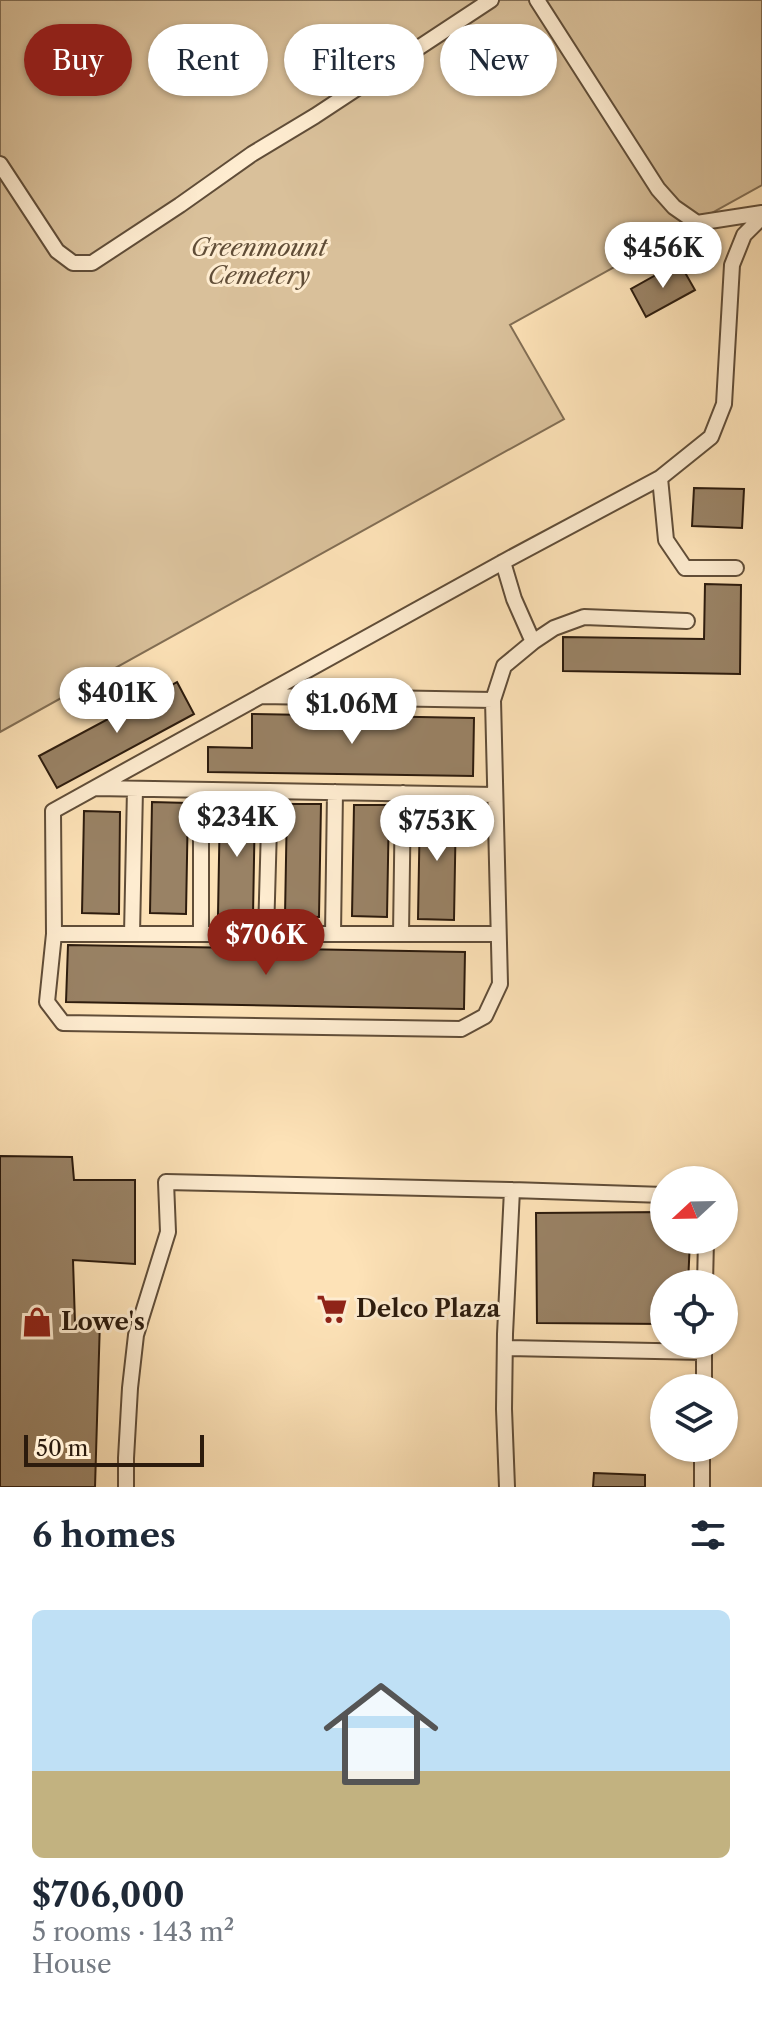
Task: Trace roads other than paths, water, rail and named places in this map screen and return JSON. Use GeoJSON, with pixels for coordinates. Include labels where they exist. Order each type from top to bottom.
{"type":"FeatureCollection","features":[{"type":"Feature","properties":{"kind":"lane"},"geometry":{"type":"LineString","coordinates":[[0,164],[57,251],[73,263],[92,263],[252,154],[491,0]]}},
{"type":"Feature","properties":{"kind":"lane"},"geometry":{"type":"LineString","coordinates":[[537,0],[658,189],[674,207],[697,223],[762,215]]}},
{"type":"Feature","properties":{"kind":"lane"},"geometry":{"type":"LineString","coordinates":[[687,621],[584,617],[554,628],[504,666],[493,700],[500,984],[485,1016],[461,1029],[63,1023],[47,1002],[54,934],[53,811],[660,478],[711,437],[724,404],[732,265],[744,235],[762,215]]}},
{"type":"Feature","properties":{"kind":"lane"},"geometry":{"type":"LineString","coordinates":[[660,478],[666,540],[685,568],[736,568]]}},
{"type":"Feature","properties":{"kind":"lane"},"geometry":{"type":"LineString","coordinates":[[503,562],[514,599],[533,642]]}},
{"type":"Feature","properties":{"kind":"lane"},"geometry":{"type":"LineString","coordinates":[[259,696],[493,700]]}},
{"type":"Feature","properties":{"kind":"lane"},"geometry":{"type":"LineString","coordinates":[[94,788],[495,795]]}},
{"type":"Feature","properties":{"kind":"lane"},"geometry":{"type":"LineString","coordinates":[[132,934],[135,789]]}},
{"type":"Feature","properties":{"kind":"lane"},"geometry":{"type":"LineString","coordinates":[[201,790],[201,934]]}},
{"type":"Feature","properties":{"kind":"lane"},"geometry":{"type":"LineString","coordinates":[[266,934],[270,791]]}},
{"type":"Feature","properties":{"kind":"lane"},"geometry":{"type":"LineString","coordinates":[[333,934],[335,792]]}},
{"type":"Feature","properties":{"kind":"lane"},"geometry":{"type":"LineString","coordinates":[[401,934],[403,793]]}},
{"type":"Feature","properties":{"kind":"lane"},"geometry":{"type":"LineString","coordinates":[[54,934],[498,934]]}},
{"type":"Feature","properties":{"kind":"lane"},"geometry":{"type":"LineString","coordinates":[[126,1487],[130,1388],[136,1335],[168,1232],[166,1182],[650,1195]]}},
{"type":"Feature","properties":{"kind":"lane"},"geometry":{"type":"LineString","coordinates":[[507,1487],[505,1348],[512,1190]]}},
{"type":"Feature","properties":{"kind":"lane"},"geometry":{"type":"LineString","coordinates":[[505,1348],[650,1348]]}},
{"type":"Feature","properties":{"kind":"lane"},"geometry":{"type":"LineString","coordinates":[[702,1462],[702,1487]]}},
{"type":"Feature","properties":{"kind":"place","name":"Delco Plaza"},"geometry":{"type":"Point","coordinates":[332,1309]}},
{"type":"Feature","properties":{"kind":"place","name":"Lowe's"},"geometry":{"type":"Point","coordinates":[37,1322]}},
{"type":"Feature","properties":{"kind":"park label","name":"Greenmount Cemetery"},"geometry":{"type":"Point","coordinates":[259,262]}}]}
